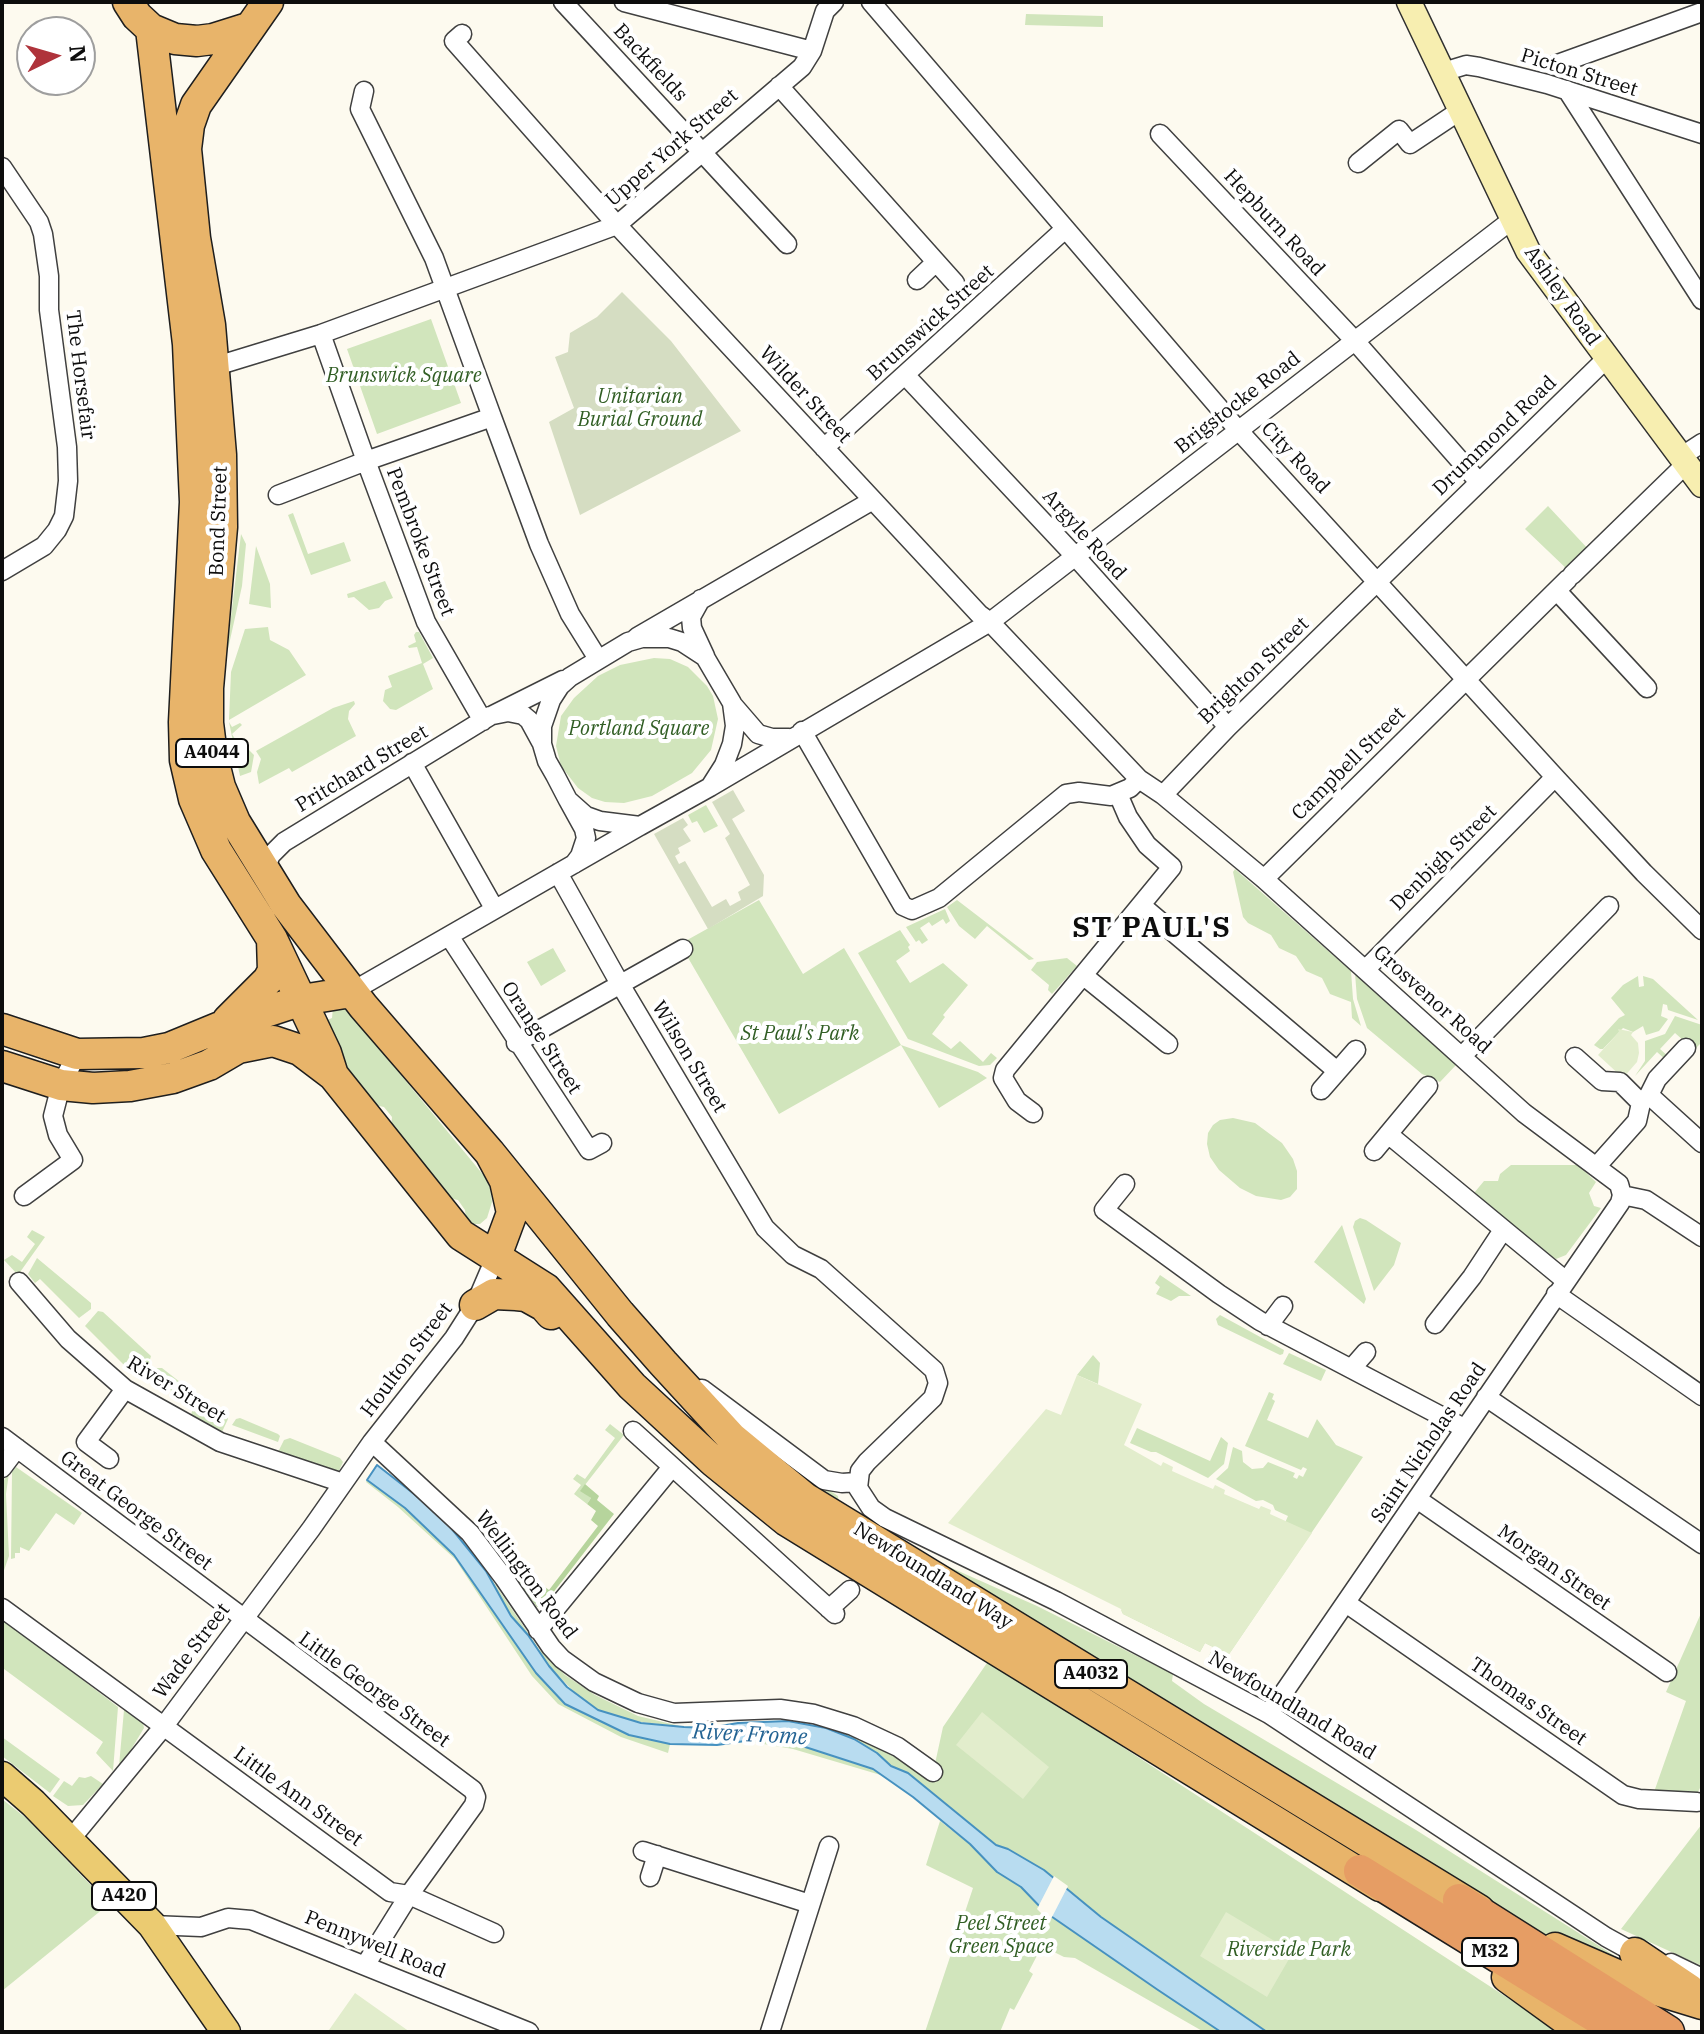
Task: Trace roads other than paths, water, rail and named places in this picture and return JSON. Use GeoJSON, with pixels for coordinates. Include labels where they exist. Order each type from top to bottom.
{"type":"FeatureCollection","features":[{"type":"Feature","properties":{"kind":"highway","name":"Bond Street"},"geometry":{"type":"LineString","coordinates":[[268,2],[196,105],[186,149],[195,238],[210,325],[221,455],[223,516],[208,723],[220,787],[235,822],[286,905],[351,992],[490,1153]]}},
{"type":"Feature","properties":{"kind":"highway","name":"Bond Street"},"geometry":{"type":"LineString","coordinates":[[139,16],[136,42],[143,108],[163,129],[188,344],[195,502],[184,722],[185,760],[194,799],[216,850],[272,939],[326,1053],[333,1075]]}},
{"type":"Feature","properties":{"kind":"highway"},"geometry":{"type":"LineString","coordinates":[[139,16],[175,39],[197,41],[248,28]]}},
{"type":"Feature","properties":{"kind":"highway"},"geometry":{"type":"LineString","coordinates":[[220,1027],[268,980],[273,971],[272,939]]}},
{"type":"Feature","properties":{"kind":"highway"},"geometry":{"type":"LineString","coordinates":[[2,1029],[77,1054],[144,1053],[182,1043],[302,1000],[351,992]]}},
{"type":"Feature","properties":{"kind":"highway"},"geometry":{"type":"LineString","coordinates":[[2,1066],[61,1085],[93,1088],[130,1086],[173,1078],[209,1065],[238,1048],[273,1041],[300,1050],[333,1075]]}},
{"type":"Feature","properties":{"kind":"highway","name":"Newfoundland Way"},"geometry":{"type":"LineString","coordinates":[[333,1075],[461,1235],[546,1289],[632,1386],[713,1461],[787,1521],[1360,1871]]}},
{"type":"Feature","properties":{"kind":"highway"},"geometry":{"type":"LineString","coordinates":[[490,1153],[505,1181],[512,1213],[496,1256]]}},
{"type":"Feature","properties":{"kind":"highway","name":"Newfoundland Way"},"geometry":{"type":"LineString","coordinates":[[490,1153],[663,1363],[731,1437],[805,1498],[1459,1900]]}},
{"type":"Feature","properties":{"kind":"highway"},"geometry":{"type":"LineString","coordinates":[[475,1305],[494,1294],[526,1296],[544,1306],[596,1367],[632,1386]]}},
{"type":"Feature","properties":{"kind":"highway","name":"A4032"},"geometry":{"type":"LineString","coordinates":[[1360,1871],[1583,2032]]}},
{"type":"Feature","properties":{"kind":"highway","name":"M32"},"geometry":{"type":"LineString","coordinates":[[1360,1871],[1621,2032]]}},
{"type":"Feature","properties":{"kind":"highway","name":"A4032"},"geometry":{"type":"LineString","coordinates":[[1459,1900],[1571,1956],[1640,1985],[1702,2001]]}},
{"type":"Feature","properties":{"kind":"highway","name":"M32"},"geometry":{"type":"LineString","coordinates":[[1459,1900],[1668,2032]]}},
{"type":"Feature","properties":{"kind":"highway"},"geometry":{"type":"LineString","coordinates":[[1635,1953],[1702,2001]]}},
{"type":"Feature","properties":{"kind":"main road","name":"Ashley Road"},"geometry":{"type":"LineString","coordinates":[[1409,2],[1537,266],[1607,358],[1690,454],[1702,485]]}},
{"type":"Feature","properties":{"kind":"main road","name":"A420"},"geometry":{"type":"LineString","coordinates":[[2,1776],[70,1840],[152,1925],[226,2032]]}},
{"type":"Feature","properties":{"kind":"street","name":"Backfields"},"geometry":{"type":"LineString","coordinates":[[563,2],[702,150],[777,220],[787,244]]}},
{"type":"Feature","properties":{"kind":"street"},"geometry":{"type":"LineString","coordinates":[[624,2],[812,51]]}},
{"type":"Feature","properties":{"kind":"street","name":"Upper York Street"},"geometry":{"type":"LineString","coordinates":[[213,367],[321,334],[617,225],[802,67],[812,51],[825,11],[834,2]]}},
{"type":"Feature","properties":{"kind":"street","name":"City Road"},"geometry":{"type":"LineString","coordinates":[[871,2],[1239,431],[1555,777],[1702,930]]}},
{"type":"Feature","properties":{"kind":"street"},"geometry":{"type":"LineString","coordinates":[[1555,65],[1702,12]]}},
{"type":"Feature","properties":{"kind":"street","name":"Wilder Street"},"geometry":{"type":"LineString","coordinates":[[462,34],[454,41],[617,225],[979,614],[1139,779]]}},
{"type":"Feature","properties":{"kind":"street","name":"Picton Street"},"geometry":{"type":"LineString","coordinates":[[1443,72],[1466,65],[1567,90],[1702,134]]}},
{"type":"Feature","properties":{"kind":"street"},"geometry":{"type":"LineString","coordinates":[[779,86],[955,283]]}},
{"type":"Feature","properties":{"kind":"street"},"geometry":{"type":"LineString","coordinates":[[1567,90],[1702,300]]}},
{"type":"Feature","properties":{"kind":"street"},"geometry":{"type":"LineString","coordinates":[[364,91],[360,109],[447,289],[539,544],[570,614],[598,659]]}},
{"type":"Feature","properties":{"kind":"street"},"geometry":{"type":"LineString","coordinates":[[1358,163],[1399,130],[1410,144],[1461,110]]}},
{"type":"Feature","properties":{"kind":"street","name":"Hepburn Road"},"geometry":{"type":"LineString","coordinates":[[1160,134],[1355,341],[1478,481]]}},
{"type":"Feature","properties":{"kind":"street","name":"The Horsefair"},"geometry":{"type":"LineString","coordinates":[[2,167],[39,222],[43,234],[49,276],[49,310],[67,447],[68,481],[64,516],[57,530],[44,546],[2,571]]}},
{"type":"Feature","properties":{"kind":"street","name":"Brigstocke Road"},"geometry":{"type":"LineString","coordinates":[[795,735],[990,622],[1513,219]]}},
{"type":"Feature","properties":{"kind":"street","name":"Brunswick Street"},"geometry":{"type":"LineString","coordinates":[[824,448],[1065,229]]}},
{"type":"Feature","properties":{"kind":"street"},"geometry":{"type":"LineString","coordinates":[[917,280],[936,262]]}},
{"type":"Feature","properties":{"kind":"street"},"geometry":{"type":"LineString","coordinates":[[321,334],[366,461]]}},
{"type":"Feature","properties":{"kind":"street","name":"Drummond Road"},"geometry":{"type":"LineString","coordinates":[[1378,581],[1607,358]]}},
{"type":"Feature","properties":{"kind":"street","name":"Argyle Road"},"geometry":{"type":"LineString","coordinates":[[906,376],[1075,556],[1228,727]]}},
{"type":"Feature","properties":{"kind":"street"},"geometry":{"type":"LineString","coordinates":[[278,495],[492,417]]}},
{"type":"Feature","properties":{"kind":"street","name":"Campbell Street"},"geometry":{"type":"LineString","coordinates":[[1264,879],[1690,454]]}},
{"type":"Feature","properties":{"kind":"street","name":"Pembroke Street"},"geometry":{"type":"LineString","coordinates":[[366,461],[426,622],[488,718]]}},
{"type":"Feature","properties":{"kind":"street"},"geometry":{"type":"LineString","coordinates":[[488,718],[570,677],[702,597],[873,500]]}},
{"type":"Feature","properties":{"kind":"street","name":"Brighton Street"},"geometry":{"type":"LineString","coordinates":[[1163,795],[1378,581]]}},
{"type":"Feature","properties":{"kind":"street"},"geometry":{"type":"LineString","coordinates":[[1565,581],[1647,688]]}},
{"type":"Feature","properties":{"kind":"street"},"geometry":{"type":"LineString","coordinates":[[702,597],[691,617],[692,628],[732,703],[758,734],[772,738],[795,735]]}},
{"type":"Feature","properties":{"kind":"street"},"geometry":{"type":"LineString","coordinates":[[628,642],[642,638],[669,638],[682,642],[705,657]]}},
{"type":"Feature","properties":{"kind":"street"},"geometry":{"type":"LineString","coordinates":[[542,744],[546,713],[560,686],[570,677]]}},
{"type":"Feature","properties":{"kind":"street"},"geometry":{"type":"LineString","coordinates":[[710,787],[724,765],[732,744],[735,726],[732,703]]}},
{"type":"Feature","properties":{"kind":"street"},"geometry":{"type":"LineString","coordinates":[[488,718],[508,712],[523,715],[542,744],[547,761],[586,838],[580,856],[566,868]]}},
{"type":"Feature","properties":{"kind":"street","name":"Pritchard Street"},"geometry":{"type":"LineString","coordinates":[[264,870],[271,855],[284,842],[488,718]]}},
{"type":"Feature","properties":{"kind":"street"},"geometry":{"type":"LineString","coordinates":[[351,992],[710,787],[795,735]]}},
{"type":"Feature","properties":{"kind":"street"},"geometry":{"type":"LineString","coordinates":[[795,735],[903,906],[912,910],[939,898],[1066,794],[1079,792],[1111,796],[1139,779]]}},
{"type":"Feature","properties":{"kind":"street"},"geometry":{"type":"LineString","coordinates":[[412,763],[494,908]]}},
{"type":"Feature","properties":{"kind":"street","name":"Denbigh Street"},"geometry":{"type":"LineString","coordinates":[[1366,969],[1555,777]]}},
{"type":"Feature","properties":{"kind":"street","name":"Grosvenor Road"},"geometry":{"type":"LineString","coordinates":[[1139,779],[1163,795],[1264,879],[1524,1113],[1619,1184],[1622,1195],[1646,1200],[1702,1237]]}},
{"type":"Feature","properties":{"kind":"street"},"geometry":{"type":"LineString","coordinates":[[1033,1113],[1017,1101],[1003,1074],[1172,867],[1147,845],[1128,817],[1118,794]]}},
{"type":"Feature","properties":{"kind":"street"},"geometry":{"type":"LineString","coordinates":[[568,800],[586,816],[640,826]]}},
{"type":"Feature","properties":{"kind":"street","name":"Wilson Street"},"geometry":{"type":"LineString","coordinates":[[566,868],[620,984],[765,1228],[793,1255],[821,1269],[934,1370],[938,1383],[933,1398],[867,1462],[857,1482]]}},
{"type":"Feature","properties":{"kind":"street"},"geometry":{"type":"LineString","coordinates":[[1141,905],[1337,1071]]}},
{"type":"Feature","properties":{"kind":"street"},"geometry":{"type":"LineString","coordinates":[[1462,1056],[1604,919]]}},
{"type":"Feature","properties":{"kind":"street","name":"Orange Street"},"geometry":{"type":"LineString","coordinates":[[449,936],[516,1043],[589,1150],[602,1143]]}},
{"type":"Feature","properties":{"kind":"street"},"geometry":{"type":"LineString","coordinates":[[516,1043],[683,949]]}},
{"type":"Feature","properties":{"kind":"street"},"geometry":{"type":"LineString","coordinates":[[1084,976],[1168,1044]]}},
{"type":"Feature","properties":{"kind":"street"},"geometry":{"type":"LineString","coordinates":[[1596,1167],[1637,1121],[1657,1079],[1686,1048]]}},
{"type":"Feature","properties":{"kind":"street"},"geometry":{"type":"LineString","coordinates":[[1321,1090],[1356,1050]]}},
{"type":"Feature","properties":{"kind":"street"},"geometry":{"type":"LineString","coordinates":[[24,1196],[73,1160],[58,1135],[53,1116],[61,1085],[77,1054]]}},
{"type":"Feature","properties":{"kind":"street"},"geometry":{"type":"LineString","coordinates":[[1575,1057],[1602,1081],[1620,1082],[1702,1143]]}},
{"type":"Feature","properties":{"kind":"street"},"geometry":{"type":"LineString","coordinates":[[1374,1151],[1428,1086]]}},
{"type":"Feature","properties":{"kind":"street"},"geometry":{"type":"LineString","coordinates":[[1388,1134],[1503,1230],[1561,1287],[1702,1396]]}},
{"type":"Feature","properties":{"kind":"street"},"geometry":{"type":"LineString","coordinates":[[1125,1184],[1104,1210],[1227,1300],[1268,1326],[1464,1428]]}},
{"type":"Feature","properties":{"kind":"street","name":"Saint Nicholas Road"},"geometry":{"type":"LineString","coordinates":[[1269,1714],[1620,1203],[1622,1195]]}},
{"type":"Feature","properties":{"kind":"street"},"geometry":{"type":"LineString","coordinates":[[1435,1324],[1442,1302],[1503,1230]]}},
{"type":"Feature","properties":{"kind":"street","name":"Houlton Street"},"geometry":{"type":"LineString","coordinates":[[343,1483],[454,1338],[475,1305],[496,1256]]}},
{"type":"Feature","properties":{"kind":"street","name":"River Street"},"geometry":{"type":"LineString","coordinates":[[19,1282],[68,1339],[125,1389],[223,1444],[343,1483]]}},
{"type":"Feature","properties":{"kind":"street"},"geometry":{"type":"LineString","coordinates":[[1268,1326],[1283,1306]]}},
{"type":"Feature","properties":{"kind":"street"},"geometry":{"type":"LineString","coordinates":[[1352,1368],[1366,1352]]}},
{"type":"Feature","properties":{"kind":"street"},"geometry":{"type":"LineString","coordinates":[[663,1363],[824,1480],[857,1482]]}},
{"type":"Feature","properties":{"kind":"street"},"geometry":{"type":"LineString","coordinates":[[109,1459],[86,1442],[125,1389]]}},
{"type":"Feature","properties":{"kind":"street"},"geometry":{"type":"LineString","coordinates":[[1486,1397],[1702,1544]]}},
{"type":"Feature","properties":{"kind":"street"},"geometry":{"type":"LineString","coordinates":[[633,1431],[832,1612],[850,1590]]}},
{"type":"Feature","properties":{"kind":"street","name":"Wellington Road"},"geometry":{"type":"LineString","coordinates":[[372,1442],[470,1533],[562,1659],[594,1682],[638,1703],[674,1713],[780,1709],[814,1714],[853,1726],[898,1747],[933,1772]]}},
{"type":"Feature","properties":{"kind":"street"},"geometry":{"type":"LineString","coordinates":[[2,1468],[10,1443]]}},
{"type":"Feature","properties":{"kind":"street","name":"Great George Street"},"geometry":{"type":"LineString","coordinates":[[10,1443],[243,1620]]}},
{"type":"Feature","properties":{"kind":"street"},"geometry":{"type":"LineString","coordinates":[[538,1630],[672,1467]]}},
{"type":"Feature","properties":{"kind":"street","name":"Newfoundland Road"},"geometry":{"type":"LineString","coordinates":[[857,1482],[865,1502],[885,1518],[1056,1601],[1269,1714],[1606,1937],[1635,1953],[1666,1961],[1702,1978]]}},
{"type":"Feature","properties":{"kind":"street","name":"Wade Street"},"geometry":{"type":"LineString","coordinates":[[70,1840],[164,1726],[343,1483]]}},
{"type":"Feature","properties":{"kind":"street","name":"Morgan Street"},"geometry":{"type":"LineString","coordinates":[[1417,1499],[1667,1672]]}},
{"type":"Feature","properties":{"kind":"street","name":"Thomas Street"},"geometry":{"type":"LineString","coordinates":[[1346,1603],[1623,1795],[1639,1799],[1697,1802]]}},
{"type":"Feature","properties":{"kind":"street","name":"Little Ann Street"},"geometry":{"type":"LineString","coordinates":[[2,1608],[390,1892],[409,1895],[494,1933]]}},
{"type":"Feature","properties":{"kind":"street","name":"Little George Street"},"geometry":{"type":"LineString","coordinates":[[243,1620],[472,1790],[476,1797],[474,1805],[409,1895]]}},
{"type":"Feature","properties":{"kind":"street"},"geometry":{"type":"LineString","coordinates":[[770,2032],[829,1846]]}},
{"type":"Feature","properties":{"kind":"street"},"geometry":{"type":"LineString","coordinates":[[650,1877],[650,1853],[810,1904]]}},
{"type":"Feature","properties":{"kind":"street"},"geometry":{"type":"LineString","coordinates":[[366,1964],[409,1895]]}},
{"type":"Feature","properties":{"kind":"street","name":"Pennywell Road"},"geometry":{"type":"LineString","coordinates":[[152,1925],[201,1927],[228,1918],[251,1920],[529,2032]]}},
{"type":"Feature","properties":{"kind":"street"},"geometry":{"type":"LineString","coordinates":[[174,1955],[201,1927]]}},
{"type":"Feature","properties":{"kind":"water","name":"River Frome"},"geometry":{"type":"Polygon","coordinates":[[[377,1465],[447,1523],[486,1571],[511,1616],[549,1666],[567,1687],[598,1710],[641,1723],[684,1727],[709,1728],[738,1723],[788,1721],[826,1728],[854,1739],[891,1766],[908,1773],[996,1845],[1044,1870],[1101,1917],[1267,2032],[1221,2032],[1158,1990],[1045,1912],[1021,1887],[997,1872],[970,1844],[873,1769],[796,1744],[759,1739],[717,1745],[670,1744],[629,1735],[565,1704],[536,1673],[454,1555],[405,1508],[367,1480],[377,1465]]]}},
{"type":"Feature","properties":{"kind":"district","name":"ST PAUL'S"},"geometry":{"type":"Point","coordinates":[1152,929]}},
{"type":"Feature","properties":{"kind":"park label","name":"Brunswick Square"},"geometry":{"type":"Point","coordinates":[404,376]}},
{"type":"Feature","properties":{"kind":"park label","name":"Unitarian Burial Ground"},"geometry":{"type":"Point","coordinates":[640,408]}},
{"type":"Feature","properties":{"kind":"park label","name":"Portland Square"},"geometry":{"type":"Point","coordinates":[639,729]}},
{"type":"Feature","properties":{"kind":"park label","name":"St Paul's Park"},"geometry":{"type":"Point","coordinates":[800,1034]}},
{"type":"Feature","properties":{"kind":"park label","name":"Peel Street Green Space"},"geometry":{"type":"Point","coordinates":[1001,1936]}},
{"type":"Feature","properties":{"kind":"park label","name":"Riverside Park"},"geometry":{"type":"Point","coordinates":[1289,1950]}}]}
